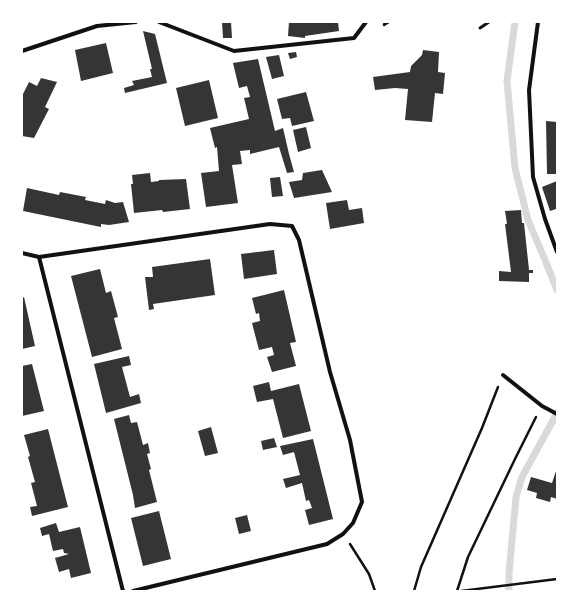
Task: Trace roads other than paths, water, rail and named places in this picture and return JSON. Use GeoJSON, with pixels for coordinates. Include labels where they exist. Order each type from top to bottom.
{"type":"FeatureCollection","features":[{"type":"Feature","properties":{"kind":"street"},"geometry":{"type":"LineString","coordinates":[[22,51],[97,26],[136,22]]}},
{"type":"Feature","properties":{"kind":"street"},"geometry":{"type":"LineString","coordinates":[[158,22],[234,51],[354,38],[366,22]]}},
{"type":"Feature","properties":{"kind":"street"},"geometry":{"type":"LineString","coordinates":[[538,22],[529,90],[533,177],[545,219],[557,252]]}},
{"type":"Feature","properties":{"kind":"street"},"geometry":{"type":"LineString","coordinates":[[22,253],[39,257],[270,224],[292,226],[299,240],[330,372],[350,440],[362,502],[353,523],[343,534],[327,544],[133,591]]}},
{"type":"Feature","properties":{"kind":"street"},"geometry":{"type":"LineString","coordinates":[[39,257],[123,591]]}},
{"type":"Feature","properties":{"kind":"street"},"geometry":{"type":"LineString","coordinates":[[503,375],[543,406],[557,414]]}},
{"type":"Feature","properties":{"kind":"lane"},"geometry":{"type":"LineString","coordinates":[[480,28],[489,22]]}},
{"type":"Feature","properties":{"kind":"waterway"},"geometry":{"type":"LineString","coordinates":[[515,22],[507,81],[515,168],[528,220],[557,290]]}},
{"type":"Feature","properties":{"kind":"waterway"},"geometry":{"type":"LineString","coordinates":[[509,591],[509,573],[516,497],[522,477],[557,413]]}}]}
